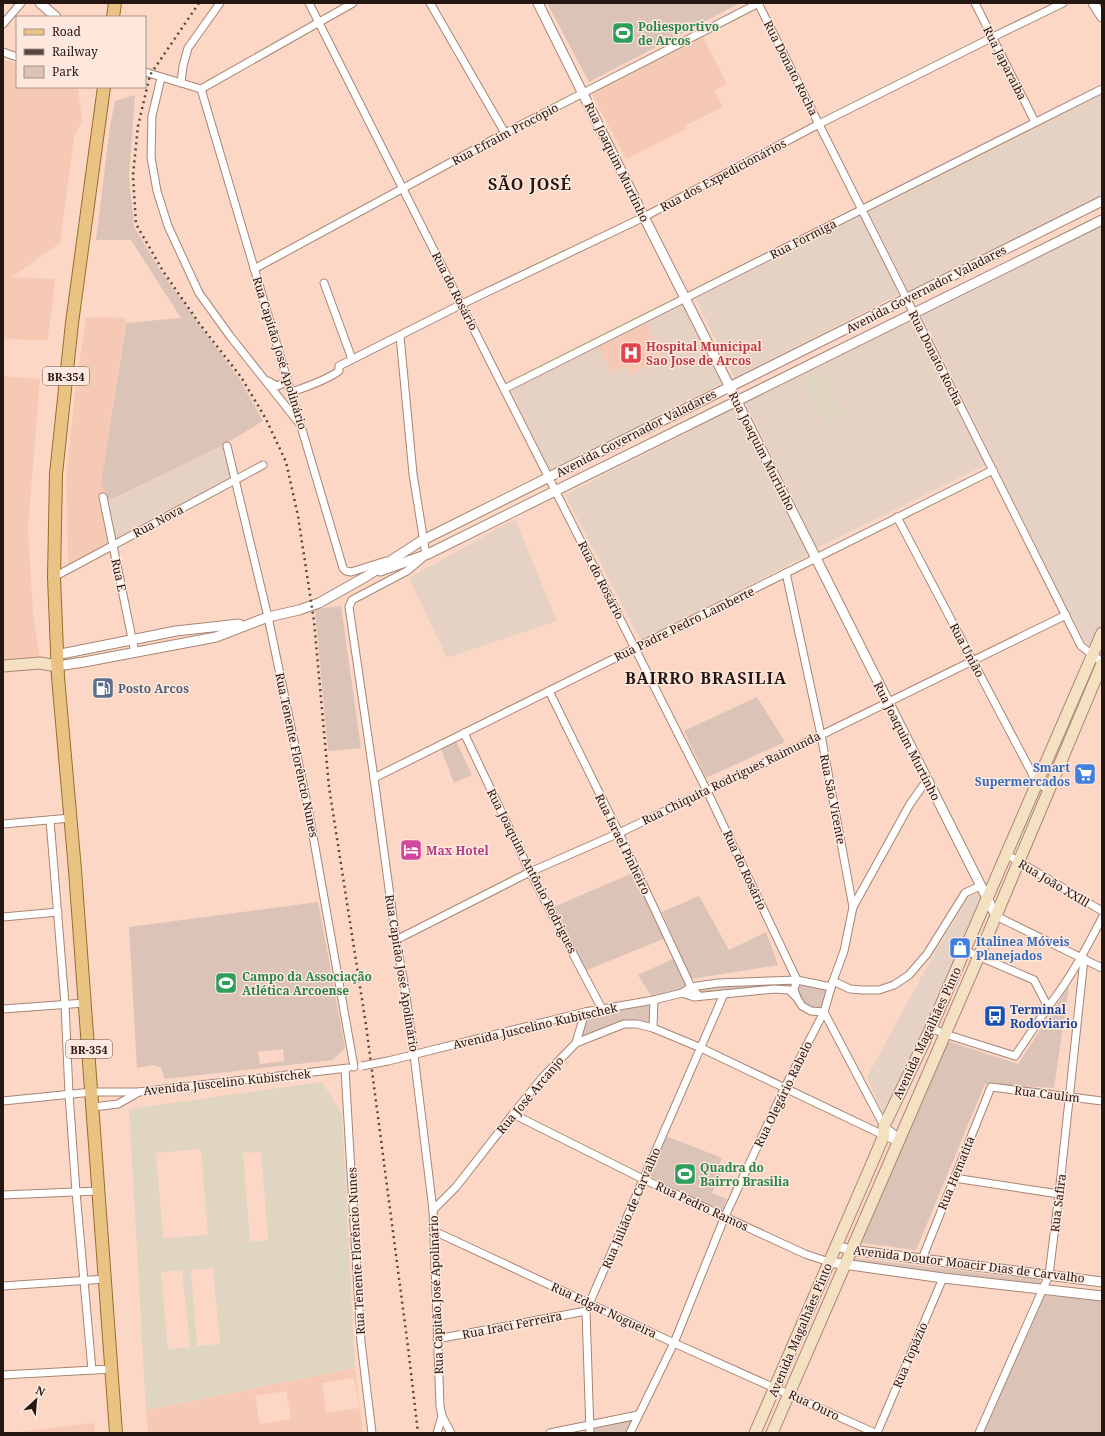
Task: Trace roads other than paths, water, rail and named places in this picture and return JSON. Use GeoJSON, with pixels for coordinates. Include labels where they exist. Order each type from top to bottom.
{"type":"FeatureCollection","features":[{"type":"Feature","properties":{"kind":"main road"},"geometry":{"type":"LineString","coordinates":[[113,16],[115,3]]}},
{"type":"Feature","properties":{"kind":"main road","name":"BR-354"},"geometry":{"type":"LineString","coordinates":[[104,92],[72,323],[57,466],[54,577],[57,660],[92,1092],[116,1433]]}},
{"type":"Feature","properties":{"kind":"main road","name":"Avenida Magalhães Pinto"},"geometry":{"type":"LineString","coordinates":[[755,1433],[836,1246],[884,1130],[931,1028],[1102,633]]}},
{"type":"Feature","properties":{"kind":"main road"},"geometry":{"type":"LineString","coordinates":[[3,666],[57,660]]}},
{"type":"Feature","properties":{"kind":"main road","name":"Avenida Magalhães Pinto"},"geometry":{"type":"LineString","coordinates":[[772,1433],[1006,893],[1102,663]]}},
{"type":"Feature","properties":{"kind":"main road"},"geometry":{"type":"LineString","coordinates":[[992,886],[1006,893]]}},
{"type":"Feature","properties":{"kind":"main road"},"geometry":{"type":"LineString","coordinates":[[796,1337],[811,1344]]}},
{"type":"Feature","properties":{"kind":"street"},"geometry":{"type":"LineString","coordinates":[[3,24],[21,3]]}},
{"type":"Feature","properties":{"kind":"street"},"geometry":{"type":"LineString","coordinates":[[40,3],[55,16]]}},
{"type":"Feature","properties":{"kind":"street"},"geometry":{"type":"LineString","coordinates":[[181,83],[183,66],[188,48],[220,3]]}},
{"type":"Feature","properties":{"kind":"street","name":"Rua do Rosário"},"geometry":{"type":"LineString","coordinates":[[309,3],[707,791],[793,980],[797,998]]}},
{"type":"Feature","properties":{"kind":"street"},"geometry":{"type":"LineString","coordinates":[[146,72],[201,89],[353,3]]}},
{"type":"Feature","properties":{"kind":"street"},"geometry":{"type":"LineString","coordinates":[[430,3],[505,133]]}},
{"type":"Feature","properties":{"kind":"street","name":"Rua Joaquim Murtinho"},"geometry":{"type":"LineString","coordinates":[[538,3],[986,899],[996,916]]}},
{"type":"Feature","properties":{"kind":"street","name":"Rua Efraim Procópio"},"geometry":{"type":"LineString","coordinates":[[254,269],[505,133],[759,3]]}},
{"type":"Feature","properties":{"kind":"street","name":"Rua Donato Rocha"},"geometry":{"type":"LineString","coordinates":[[759,3],[1082,646],[1102,663]]}},
{"type":"Feature","properties":{"kind":"street","name":"Rua Japaraiba"},"geometry":{"type":"LineString","coordinates":[[975,3],[1035,122]]}},
{"type":"Feature","properties":{"kind":"street","name":"Rua dos Expedicionários"},"geometry":{"type":"LineString","coordinates":[[292,392],[315,384],[335,374],[339,371],[339,366],[352,359],[462,304],[644,217],[819,124],[1063,3]]}},
{"type":"Feature","properties":{"kind":"street"},"geometry":{"type":"LineString","coordinates":[[1093,3],[1102,17]]}},
{"type":"Feature","properties":{"kind":"street"},"geometry":{"type":"LineString","coordinates":[[3,52],[16,57]]}},
{"type":"Feature","properties":{"kind":"street"},"geometry":{"type":"LineString","coordinates":[[161,78],[152,116],[150,157],[157,191],[168,226],[199,293],[230,336],[264,377],[302,427]]}},
{"type":"Feature","properties":{"kind":"street","name":"Rua Capitão José Apolinário"},"geometry":{"type":"LineString","coordinates":[[201,89],[343,568],[346,571],[351,572],[391,559]]}},
{"type":"Feature","properties":{"kind":"street","name":"Rua Formiga"},"geometry":{"type":"LineString","coordinates":[[504,389],[1102,89]]}},
{"type":"Feature","properties":{"kind":"street","name":"Avenida Governador Valadares"},"geometry":{"type":"LineString","coordinates":[[57,660],[135,653],[216,637],[252,622],[299,610],[319,603],[367,576],[391,559],[425,539],[1102,201]]}},
{"type":"Feature","properties":{"kind":"street","name":"Avenida Governador Valadares"},"geometry":{"type":"LineString","coordinates":[[367,576],[426,555],[1102,220]]}},
{"type":"Feature","properties":{"kind":"street"},"geometry":{"type":"LineString","coordinates":[[1044,229],[1052,244]]}},
{"type":"Feature","properties":{"kind":"street"},"geometry":{"type":"LineString","coordinates":[[324,283],[352,359]]}},
{"type":"Feature","properties":{"kind":"street"},"geometry":{"type":"LineString","coordinates":[[400,336],[413,474],[425,539],[426,555]]}},
{"type":"Feature","properties":{"kind":"street"},"geometry":{"type":"LineString","coordinates":[[264,377],[277,386],[284,383],[287,378]]}},
{"type":"Feature","properties":{"kind":"street","name":"Rua Tenente Florêncio Nunes"},"geometry":{"type":"LineString","coordinates":[[227,446],[268,617],[309,813],[354,1067]]}},
{"type":"Feature","properties":{"kind":"street","name":"Rua Nova"},"geometry":{"type":"LineString","coordinates":[[54,577],[263,465]]}},
{"type":"Feature","properties":{"kind":"street","name":"Rua Padre Pedro Lamberte"},"geometry":{"type":"LineString","coordinates":[[374,778],[993,470]]}},
{"type":"Feature","properties":{"kind":"street","name":"Rua E"},"geometry":{"type":"LineString","coordinates":[[103,496],[135,653]]}},
{"type":"Feature","properties":{"kind":"street","name":"Rua União"},"geometry":{"type":"LineString","coordinates":[[898,518],[1037,783]]}},
{"type":"Feature","properties":{"kind":"street","name":"Rua Capitão José Apolinário"},"geometry":{"type":"LineString","coordinates":[[426,555],[407,571],[352,600],[349,607],[396,940],[405,989],[414,1055],[433,1210],[440,1406],[442,1416],[451,1433]]}},
{"type":"Feature","properties":{"kind":"street","name":"Rua São Vicente"},"geometry":{"type":"LineString","coordinates":[[786,573],[821,735],[853,908]]}},
{"type":"Feature","properties":{"kind":"street","name":"Rua Chiquita Rodrigues Raimunda"},"geometry":{"type":"LineString","coordinates":[[396,940],[530,872],[619,833],[707,791],[1066,615]]}},
{"type":"Feature","properties":{"kind":"street","name":"Avenida Governador Valadares"},"geometry":{"type":"LineString","coordinates":[[57,660],[132,640],[176,631],[252,622]]}},
{"type":"Feature","properties":{"kind":"street","name":"Rua Israel Pinheiro"},"geometry":{"type":"LineString","coordinates":[[549,691],[619,833],[691,987],[699,996]]}},
{"type":"Feature","properties":{"kind":"street","name":"Rua Joaquim Antônio Rodrigues"},"geometry":{"type":"LineString","coordinates":[[464,733],[530,872],[602,1008]]}},
{"type":"Feature","properties":{"kind":"street","name":"Rua Olegário Rabelo"},"geometry":{"type":"LineString","coordinates":[[630,1433],[674,1343],[725,1216],[785,1087],[824,1012],[844,951],[853,908],[910,804],[927,780]]}},
{"type":"Feature","properties":{"kind":"street"},"geometry":{"type":"LineString","coordinates":[[1037,783],[1049,790]]}},
{"type":"Feature","properties":{"kind":"street"},"geometry":{"type":"LineString","coordinates":[[3,824],[71,818]]}},
{"type":"Feature","properties":{"kind":"street"},"geometry":{"type":"LineString","coordinates":[[50,820],[65,1004],[76,1192],[92,1370]]}},
{"type":"Feature","properties":{"kind":"street","name":"Rua João XXlll"},"geometry":{"type":"LineString","coordinates":[[1006,854],[1102,911]]}},
{"type":"Feature","properties":{"kind":"street"},"geometry":{"type":"LineString","coordinates":[[833,981],[850,989],[863,990],[879,990],[894,985],[909,975],[927,954],[965,893],[980,886]]}},
{"type":"Feature","properties":{"kind":"street"},"geometry":{"type":"LineString","coordinates":[[3,917],[58,912]]}},
{"type":"Feature","properties":{"kind":"street"},"geometry":{"type":"LineString","coordinates":[[996,916],[1102,968]]}},
{"type":"Feature","properties":{"kind":"street"},"geometry":{"type":"LineString","coordinates":[[931,1028],[945,1034],[1015,1056],[1082,959],[1102,918]]}},
{"type":"Feature","properties":{"kind":"street"},"geometry":{"type":"LineString","coordinates":[[964,950],[1034,980],[1048,1007]]}},
{"type":"Feature","properties":{"kind":"street","name":"Rua Safira"},"geometry":{"type":"LineString","coordinates":[[979,1433],[1049,1274],[1059,1194],[1082,959]]}},
{"type":"Feature","properties":{"kind":"street","name":"Avenida Juscelino Kubitschek"},"geometry":{"type":"LineString","coordinates":[[362,1066],[414,1055],[602,1008],[654,1000],[682,993],[691,987],[737,982],[793,980],[830,988],[833,981]]}},
{"type":"Feature","properties":{"kind":"street","name":"Avenida Juscelino Kubitschek"},"geometry":{"type":"LineString","coordinates":[[682,993],[694,997],[774,989],[788,990],[797,998]]}},
{"type":"Feature","properties":{"kind":"street","name":"Rua Julião de Carvalho"},"geometry":{"type":"LineString","coordinates":[[586,1311],[724,994]]}},
{"type":"Feature","properties":{"kind":"street"},"geometry":{"type":"LineString","coordinates":[[797,998],[802,1006],[810,1011],[824,1012],[884,1130],[899,1140]]}},
{"type":"Feature","properties":{"kind":"street"},"geometry":{"type":"LineString","coordinates":[[652,1028],[654,1000]]}},
{"type":"Feature","properties":{"kind":"street"},"geometry":{"type":"LineString","coordinates":[[3,1009],[85,1003]]}},
{"type":"Feature","properties":{"kind":"street"},"geometry":{"type":"LineString","coordinates":[[576,1043],[585,1012]]}},
{"type":"Feature","properties":{"kind":"street","name":"Rua José Arcanjo"},"geometry":{"type":"LineString","coordinates":[[433,1210],[468,1173],[512,1114],[542,1078],[576,1043],[624,1024],[637,1024],[652,1028],[701,1048],[785,1087],[884,1130]]}},
{"type":"Feature","properties":{"kind":"street","name":"Avenida Juscelino Kubistchek"},"geometry":{"type":"LineString","coordinates":[[92,1092],[139,1092],[362,1066]]}},
{"type":"Feature","properties":{"kind":"street","name":"Rua Tenente Florêncio Nunes"},"geometry":{"type":"LineString","coordinates":[[345,1069],[361,1342],[372,1433]]}},
{"type":"Feature","properties":{"kind":"street","name":"Rua Caulim"},"geometry":{"type":"LineString","coordinates":[[991,1087],[1102,1102]]}},
{"type":"Feature","properties":{"kind":"street","name":"Rua Hematita"},"geometry":{"type":"LineString","coordinates":[[922,1259],[991,1087]]}},
{"type":"Feature","properties":{"kind":"street"},"geometry":{"type":"LineString","coordinates":[[3,1101],[92,1092]]}},
{"type":"Feature","properties":{"kind":"street"},"geometry":{"type":"LineString","coordinates":[[92,1107],[118,1104],[139,1092]]}},
{"type":"Feature","properties":{"kind":"street","name":"Rua Pedro Ramos"},"geometry":{"type":"LineString","coordinates":[[512,1114],[643,1179],[805,1254],[829,1262]]}},
{"type":"Feature","properties":{"kind":"street"},"geometry":{"type":"LineString","coordinates":[[954,1178],[1059,1194]]}},
{"type":"Feature","properties":{"kind":"street"},"geometry":{"type":"LineString","coordinates":[[3,1195],[98,1191]]}},
{"type":"Feature","properties":{"kind":"street","name":"Rua Edgar Nogueira"},"geometry":{"type":"LineString","coordinates":[[434,1231],[674,1343],[775,1387]]}},
{"type":"Feature","properties":{"kind":"street","name":"Avenida Doutor Moacir Dias de Carvalho"},"geometry":{"type":"LineString","coordinates":[[836,1246],[851,1250],[1049,1274],[1102,1282]]}},
{"type":"Feature","properties":{"kind":"street","name":"Avenida Doutor Moacir Dias de Carvalho"},"geometry":{"type":"LineString","coordinates":[[829,1262],[943,1278],[1102,1296]]}},
{"type":"Feature","properties":{"kind":"street","name":"Rua Topázio"},"geometry":{"type":"LineString","coordinates":[[876,1433],[943,1278]]}},
{"type":"Feature","properties":{"kind":"street"},"geometry":{"type":"LineString","coordinates":[[3,1286],[105,1279]]}},
{"type":"Feature","properties":{"kind":"street"},"geometry":{"type":"LineString","coordinates":[[586,1311],[590,1433]]}},
{"type":"Feature","properties":{"kind":"street","name":"Rua Iraci Ferreira"},"geometry":{"type":"LineString","coordinates":[[437,1339],[586,1311]]}},
{"type":"Feature","properties":{"kind":"street"},"geometry":{"type":"LineString","coordinates":[[3,1376],[112,1369]]}},
{"type":"Feature","properties":{"kind":"street","name":"Rua Ouro"},"geometry":{"type":"LineString","coordinates":[[775,1387],[876,1433]]}},
{"type":"Feature","properties":{"kind":"street"},"geometry":{"type":"LineString","coordinates":[[550,1433],[638,1415]]}},
{"type":"Feature","properties":{"kind":"street"},"geometry":{"type":"LineString","coordinates":[[437,1433],[442,1416]]}},
{"type":"Feature","properties":{"kind":"railway"},"geometry":{"type":"LineString","coordinates":[[199,3],[150,75],[138,126],[133,175],[136,224],[163,271],[199,323],[241,377],[266,419],[286,462],[298,516],[314,621],[329,787],[366,1025],[418,1433]]}},
{"type":"Feature","properties":{"kind":"place","name":"Poliesportivo de Arcos"},"geometry":{"type":"Point","coordinates":[623,33]}},
{"type":"Feature","properties":{"kind":"place","name":"Hospital Municipal Sao Jose de Arcos"},"geometry":{"type":"Point","coordinates":[631,353]}},
{"type":"Feature","properties":{"kind":"place","name":"Posto Arcos"},"geometry":{"type":"Point","coordinates":[103,688]}},
{"type":"Feature","properties":{"kind":"place","name":"Smart Supermercados"},"geometry":{"type":"Point","coordinates":[1085,774]}},
{"type":"Feature","properties":{"kind":"place","name":"Max Hotel"},"geometry":{"type":"Point","coordinates":[411,850]}},
{"type":"Feature","properties":{"kind":"place","name":"Italinea Móveis Planejados"},"geometry":{"type":"Point","coordinates":[960,948]}},
{"type":"Feature","properties":{"kind":"place","name":"Campo da Associação Atlética Arcoense"},"geometry":{"type":"Point","coordinates":[226,983]}},
{"type":"Feature","properties":{"kind":"place","name":"Terminal Rodoviario"},"geometry":{"type":"Point","coordinates":[995,1016]}},
{"type":"Feature","properties":{"kind":"place","name":"Quadra do Bairro Brasilia"},"geometry":{"type":"Point","coordinates":[685,1174]}},
{"type":"Feature","properties":{"kind":"district","name":"SÃO JOSÉ"},"geometry":{"type":"Point","coordinates":[530,184]}},
{"type":"Feature","properties":{"kind":"district","name":"BAIRRO BRASILIA"},"geometry":{"type":"Point","coordinates":[706,678]}}]}
